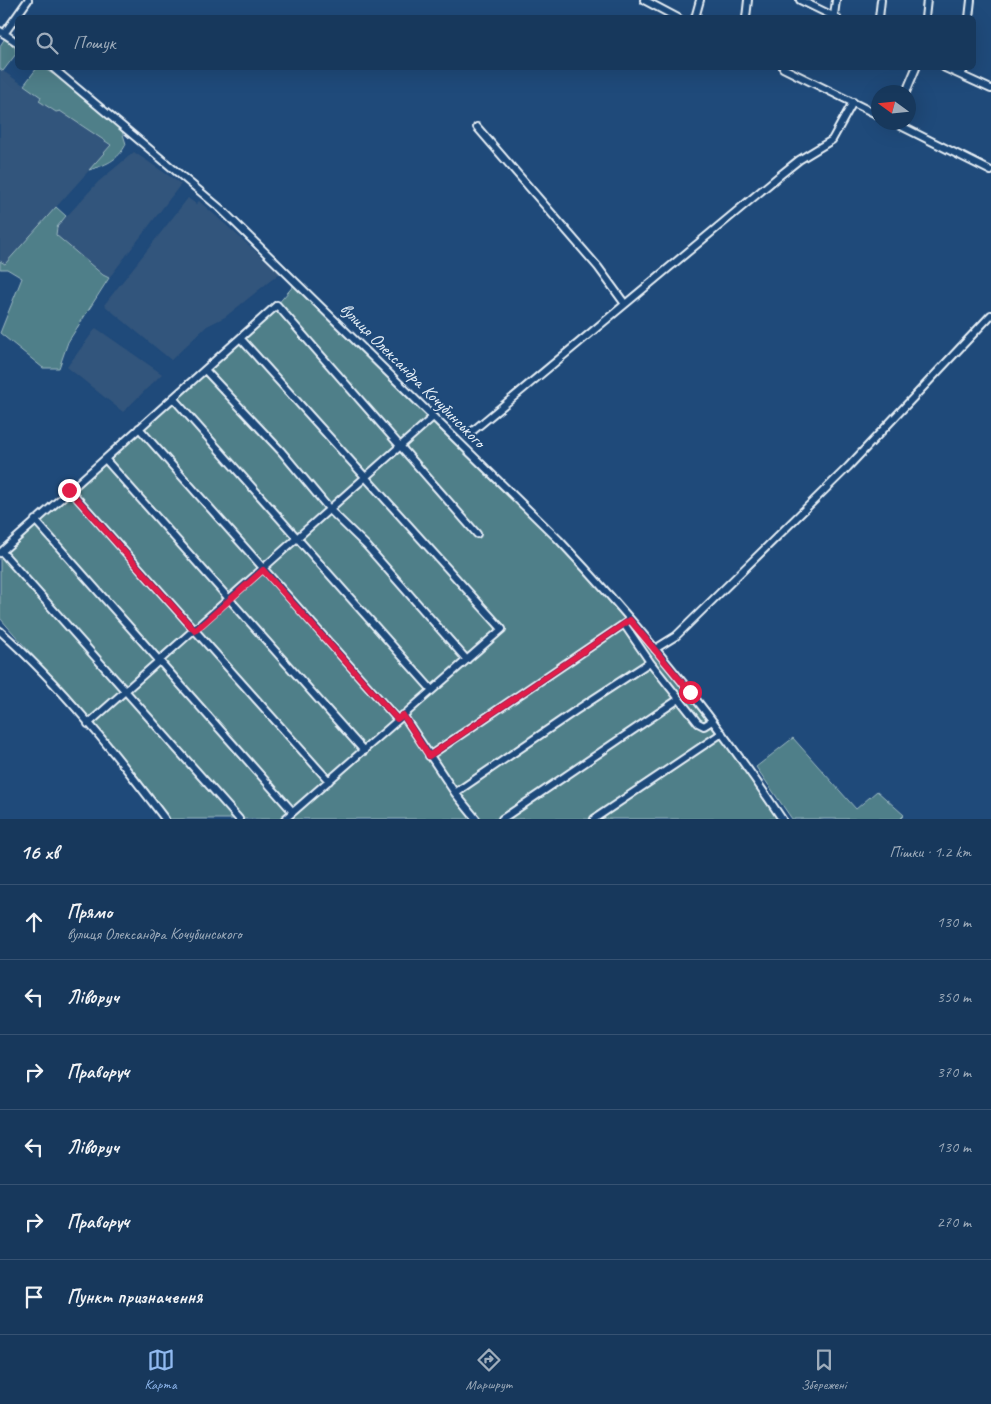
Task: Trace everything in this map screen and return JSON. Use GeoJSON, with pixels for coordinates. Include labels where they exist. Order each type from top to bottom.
{"type":"FeatureCollection","features":[{"type":"Feature","properties":{"kind":"street"},"geometry":{"type":"LineString","coordinates":[[16,15],[28,0]]}},
{"type":"Feature","properties":{"kind":"street"},"geometry":{"type":"LineString","coordinates":[[696,15],[700,0]]}},
{"type":"Feature","properties":{"kind":"street"},"geometry":{"type":"LineString","coordinates":[[746,15],[748,0]]}},
{"type":"Feature","properties":{"kind":"street"},"geometry":{"type":"LineString","coordinates":[[800,0],[831,15]]}},
{"type":"Feature","properties":{"kind":"street"},"geometry":{"type":"LineString","coordinates":[[835,15],[836,0]]}},
{"type":"Feature","properties":{"kind":"street"},"geometry":{"type":"LineString","coordinates":[[879,15],[881,0]]}},
{"type":"Feature","properties":{"kind":"street"},"geometry":{"type":"LineString","coordinates":[[925,15],[927,0]]}},
{"type":"Feature","properties":{"kind":"street"},"geometry":{"type":"LineString","coordinates":[[970,15],[971,0]]}},
{"type":"Feature","properties":{"kind":"street"},"geometry":{"type":"LineString","coordinates":[[648,1],[673,15]]}},
{"type":"Feature","properties":{"kind":"street"},"geometry":{"type":"LineString","coordinates":[[15,16],[2,32],[15,41]]}},
{"type":"Feature","properties":{"kind":"street","name":"вулиця Олександра Кочубинського"},"geometry":{"type":"LineString","coordinates":[[55,70],[221,209],[559,540],[627,622],[655,649],[722,733],[782,819]]}},
{"type":"Feature","properties":{"kind":"street"},"geometry":{"type":"LineString","coordinates":[[787,70],[871,111]]}},
{"type":"Feature","properties":{"kind":"street"},"geometry":{"type":"LineString","coordinates":[[909,85],[915,70]]}},
{"type":"Feature","properties":{"kind":"street"},"geometry":{"type":"LineString","coordinates":[[950,70],[991,89]]}},
{"type":"Feature","properties":{"kind":"street"},"geometry":{"type":"LineString","coordinates":[[961,74],[964,70]]}},
{"type":"Feature","properties":{"kind":"street"},"geometry":{"type":"LineString","coordinates":[[469,434],[799,160],[832,140],[853,102]]}},
{"type":"Feature","properties":{"kind":"street"},"geometry":{"type":"LineString","coordinates":[[477,128],[586,253],[625,304]]}},
{"type":"Feature","properties":{"kind":"street"},"geometry":{"type":"LineString","coordinates":[[908,130],[991,171]]}},
{"type":"Feature","properties":{"kind":"street"},"geometry":{"type":"LineString","coordinates":[[239,819],[1,553],[35,520],[105,460],[277,305],[477,534]]}},
{"type":"Feature","properties":{"kind":"street"},"geometry":{"type":"LineString","coordinates":[[655,649],[682,631],[848,467],[991,315]]}},
{"type":"Feature","properties":{"kind":"street"},"geometry":{"type":"LineString","coordinates":[[241,339],[502,629],[431,689],[364,751],[285,819]]}},
{"type":"Feature","properties":{"kind":"street"},"geometry":{"type":"LineString","coordinates":[[205,370],[281,450],[331,511],[366,545],[467,660]]}},
{"type":"Feature","properties":{"kind":"street"},"geometry":{"type":"LineString","coordinates":[[173,398],[431,689]]}},
{"type":"Feature","properties":{"kind":"street"},"geometry":{"type":"LineString","coordinates":[[88,724],[331,511],[433,417]]}},
{"type":"Feature","properties":{"kind":"street"},"geometry":{"type":"LineString","coordinates":[[139,428],[263,570],[400,717],[455,794],[476,819]]}},
{"type":"Feature","properties":{"kind":"street"},"geometry":{"type":"LineString","coordinates":[[105,460],[364,751]]}},
{"type":"Feature","properties":{"kind":"street"},"geometry":{"type":"LineString","coordinates":[[69,490],[329,781]]}},
{"type":"Feature","properties":{"kind":"street"},"geometry":{"type":"LineString","coordinates":[[35,520],[293,812]]}},
{"type":"Feature","properties":{"kind":"street"},"geometry":{"type":"LineString","coordinates":[[429,756],[627,622],[650,662],[698,723],[704,726],[712,721]]}},
{"type":"Feature","properties":{"kind":"street"},"geometry":{"type":"LineString","coordinates":[[0,630],[41,671],[88,724],[165,819]]}},
{"type":"Feature","properties":{"kind":"street"},"geometry":{"type":"LineString","coordinates":[[455,794],[575,710],[650,662]]}},
{"type":"Feature","properties":{"kind":"street"},"geometry":{"type":"LineString","coordinates":[[502,819],[679,699]]}},
{"type":"Feature","properties":{"kind":"street"},"geometry":{"type":"LineString","coordinates":[[594,819],[722,733]]}},
{"type":"Feature","properties":{"kind":"shaded area"},"geometry":{"type":"Polygon","coordinates":[[[0,69],[41,97],[40,101],[56,112],[60,110],[111,146],[5,264],[0,261],[0,69]]]}},
{"type":"Feature","properties":{"kind":"shaded area"},"geometry":{"type":"Polygon","coordinates":[[[134,152],[181,184],[109,278],[56,235],[57,227],[98,182],[134,152]]]}},
{"type":"Feature","properties":{"kind":"shaded area"},"geometry":{"type":"Polygon","coordinates":[[[188,198],[196,204],[199,201],[280,273],[225,317],[207,326],[171,360],[104,305],[188,198]]]}},
{"type":"Feature","properties":{"kind":"shaded area"},"geometry":{"type":"Polygon","coordinates":[[[96,328],[162,374],[123,412],[67,367],[96,328]]]}},
{"type":"Feature","properties":{"kind":"green space"},"geometry":{"type":"Polygon","coordinates":[[[5,38],[15,48],[15,55],[3,71],[0,69],[0,46],[5,38]]]}},
{"type":"Feature","properties":{"kind":"green space"},"geometry":{"type":"Polygon","coordinates":[[[35,70],[46,70],[56,76],[121,128],[126,144],[123,150],[106,164],[89,170],[111,145],[60,111],[56,112],[39,101],[41,97],[24,85],[35,70]]]}},
{"type":"Feature","properties":{"kind":"green space"},"geometry":{"type":"Polygon","coordinates":[[[56,207],[66,216],[57,227],[56,235],[109,278],[68,342],[59,368],[43,368],[0,333],[22,278],[7,269],[0,269],[0,261],[5,264],[56,207]]]}},
{"type":"Feature","properties":{"kind":"green space"},"geometry":{"type":"Polygon","coordinates":[[[295,284],[597,586],[724,740],[777,819],[170,819],[137,775],[0,618],[0,556],[94,474],[265,319],[295,284]]]}},
{"type":"Feature","properties":{"kind":"green space"},"geometry":{"type":"Polygon","coordinates":[[[793,738],[856,809],[877,791],[904,815],[900,819],[792,819],[756,767],[793,738]]]}},
{"type":"Feature","properties":{"kind":"route"},"geometry":{"type":"LineString","coordinates":[[69,490],[195,631],[263,570],[397,719],[403,715],[429,756],[630,620],[690,692]]}}]}
